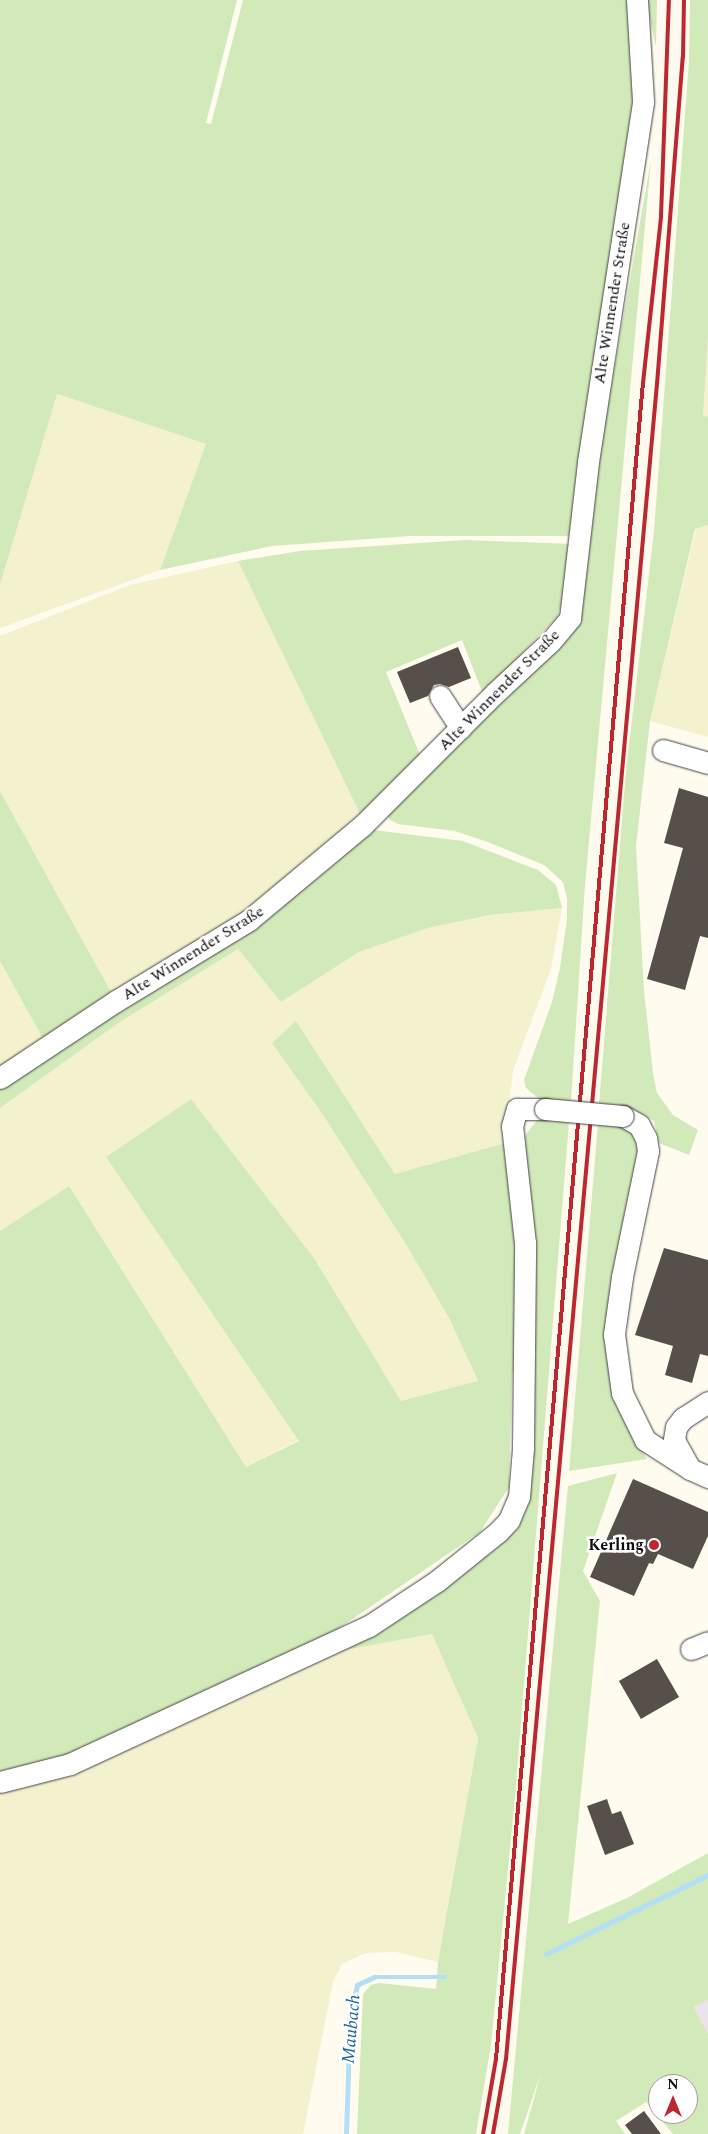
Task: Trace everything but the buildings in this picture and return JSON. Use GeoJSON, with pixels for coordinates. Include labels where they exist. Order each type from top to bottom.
{"type":"FeatureCollection","features":[{"type":"Feature","properties":{"kind":"street","name":"Alte Winnender Straße"},"geometry":{"type":"LineString","coordinates":[[0,1078],[116,1001],[249,920],[362,826],[551,641],[570,618],[588,462],[643,101],[637,0]]}},
{"type":"Feature","properties":{"kind":"street"},"geometry":{"type":"LineString","coordinates":[[440,696],[461,728]]}},
{"type":"Feature","properties":{"kind":"street"},"geometry":{"type":"LineString","coordinates":[[663,750],[708,763]]}},
{"type":"Feature","properties":{"kind":"street"},"geometry":{"type":"LineString","coordinates":[[0,1782],[70,1764],[369,1626],[437,1581],[498,1532],[509,1520],[519,1497],[523,1448],[525,1253],[512,1126],[517,1109],[545,1109],[623,1116],[639,1126],[646,1138],[648,1151],[622,1277],[614,1334],[622,1393],[645,1440],[699,1473]]}},
{"type":"Feature","properties":{"kind":"street"},"geometry":{"type":"LineString","coordinates":[[699,1473],[674,1445],[676,1427],[683,1418],[708,1402]]}},
{"type":"Feature","properties":{"kind":"shaded area"},"geometry":{"type":"Polygon","coordinates":[[[708,335],[708,416],[703,417],[708,335]]]}},
{"type":"Feature","properties":{"kind":"shaded area"},"geometry":{"type":"Polygon","coordinates":[[[56,394],[206,444],[160,570],[0,628],[0,585],[56,394]]]}},
{"type":"Feature","properties":{"kind":"shaded area"},"geometry":{"type":"Polygon","coordinates":[[[708,525],[708,737],[650,721],[696,529],[708,525]]]}},
{"type":"Feature","properties":{"kind":"shaded area"},"geometry":{"type":"Polygon","coordinates":[[[238,561],[362,818],[249,920],[116,1001],[0,791],[0,636],[130,585],[238,561]]]}},
{"type":"Feature","properties":{"kind":"shaded area"},"geometry":{"type":"Polygon","coordinates":[[[562,908],[551,969],[513,1070],[505,1143],[395,1174],[296,1022],[272,1043],[323,1115],[407,1246],[449,1318],[478,1382],[401,1401],[314,1258],[191,1099],[106,1157],[299,1440],[246,1467],[69,1186],[0,1231],[0,1108],[120,1022],[238,949],[281,1002],[359,952],[428,928],[489,915],[562,908]]]}},
{"type":"Feature","properties":{"kind":"shaded area"},"geometry":{"type":"Polygon","coordinates":[[[0,961],[47,1046],[0,1080],[0,961]]]}},
{"type":"Feature","properties":{"kind":"shaded area"},"geometry":{"type":"Polygon","coordinates":[[[432,1634],[478,1738],[438,1962],[396,1952],[366,1953],[342,1964],[333,1982],[303,2134],[0,2134],[0,1791],[66,1777],[329,1653],[432,1634]]]}},
{"type":"Feature","properties":{"kind":"shaded area"},"geometry":{"type":"Polygon","coordinates":[[[708,2000],[708,2034],[694,2007],[708,2000]]]}},
{"type":"Feature","properties":{"kind":"green space"},"geometry":{"type":"Polygon","coordinates":[[[0,0],[237,0],[206,123],[211,124],[243,0],[633,0],[637,99],[572,536],[409,536],[272,546],[160,570],[206,444],[57,394],[0,585],[0,0]]]}},
{"type":"Feature","properties":{"kind":"green space"},"geometry":{"type":"Polygon","coordinates":[[[646,0],[657,0],[656,47],[646,0]]]}},
{"type":"Feature","properties":{"kind":"green space"},"geometry":{"type":"Polygon","coordinates":[[[690,0],[708,0],[708,335],[703,417],[708,416],[708,525],[695,529],[650,721],[636,846],[644,991],[653,1073],[657,1093],[673,1115],[698,1130],[689,1155],[659,1143],[654,1121],[635,1110],[599,1104],[626,771],[654,531],[689,61],[690,0]]]}},
{"type":"Feature","properties":{"kind":"green space"},"geometry":{"type":"Polygon","coordinates":[[[651,160],[585,885],[571,1101],[539,1099],[526,1088],[524,1080],[552,1002],[560,968],[567,919],[567,898],[563,882],[544,865],[488,842],[455,831],[398,824],[390,820],[386,812],[579,624],[585,535],[651,160]]]}},
{"type":"Feature","properties":{"kind":"green space"},"geometry":{"type":"Polygon","coordinates":[[[466,540],[572,544],[568,588],[557,617],[483,694],[462,640],[386,672],[422,760],[362,818],[238,561],[300,551],[466,540]]]}},
{"type":"Feature","properties":{"kind":"green space"},"geometry":{"type":"Polygon","coordinates":[[[0,791],[116,1001],[47,1046],[0,961],[0,791]]]}},
{"type":"Feature","properties":{"kind":"green space"},"geometry":{"type":"Polygon","coordinates":[[[365,829],[463,841],[538,870],[556,885],[562,908],[489,915],[428,928],[359,952],[281,1002],[238,949],[120,1022],[0,1108],[0,1086],[365,829]]]}},
{"type":"Feature","properties":{"kind":"green space"},"geometry":{"type":"Polygon","coordinates":[[[296,1021],[395,1174],[505,1143],[516,1241],[518,1369],[512,1373],[509,1487],[480,1532],[313,1646],[68,1755],[0,1771],[0,1231],[69,1186],[246,1467],[299,1441],[106,1157],[191,1099],[314,1258],[401,1401],[478,1381],[449,1318],[407,1246],[323,1115],[272,1043],[296,1021]]]}},
{"type":"Feature","properties":{"kind":"green space"},"geometry":{"type":"Polygon","coordinates":[[[538,1119],[569,1122],[515,1796],[491,2045],[476,2134],[357,2134],[363,1994],[371,1985],[379,1983],[436,1989],[438,1962],[478,1738],[432,1634],[329,1653],[508,1531],[526,1510],[532,1462],[519,1143],[538,1119]]]}},
{"type":"Feature","properties":{"kind":"green space"},"geometry":{"type":"Polygon","coordinates":[[[598,1123],[619,1123],[630,1129],[639,1151],[606,1336],[640,1448],[647,1459],[569,1471],[598,1123]]]}},
{"type":"Feature","properties":{"kind":"green space"},"geometry":{"type":"Polygon","coordinates":[[[617,1473],[583,1571],[600,1601],[568,1924],[627,1898],[708,1853],[708,2000],[694,2007],[708,2034],[708,2134],[673,2134],[665,2124],[698,2124],[698,2074],[648,2074],[648,2104],[646,2102],[616,2121],[625,2134],[524,2134],[541,2073],[520,2134],[508,2134],[568,1486],[617,1473]]]}},
{"type":"Feature","properties":{"kind":"waterway","name":"Maubach"},"geometry":{"type":"LineString","coordinates":[[546,1954],[708,1875]]}},
{"type":"Feature","properties":{"kind":"waterway","name":"Maubach"},"geometry":{"type":"LineString","coordinates":[[346,2134],[350,2012],[357,1985],[374,1977],[445,1977]]}},
{"type":"Feature","properties":{"kind":"railway"},"geometry":{"type":"LineString","coordinates":[[483,2134],[496,2059],[643,383],[661,216],[669,0]]}},
{"type":"Feature","properties":{"kind":"railway"},"geometry":{"type":"LineString","coordinates":[[493,2134],[506,2059],[657,384],[683,57],[684,0]]}},
{"type":"Feature","properties":{"kind":"place","name":"Kerling"},"geometry":{"type":"Point","coordinates":[654,1545]}}]}
